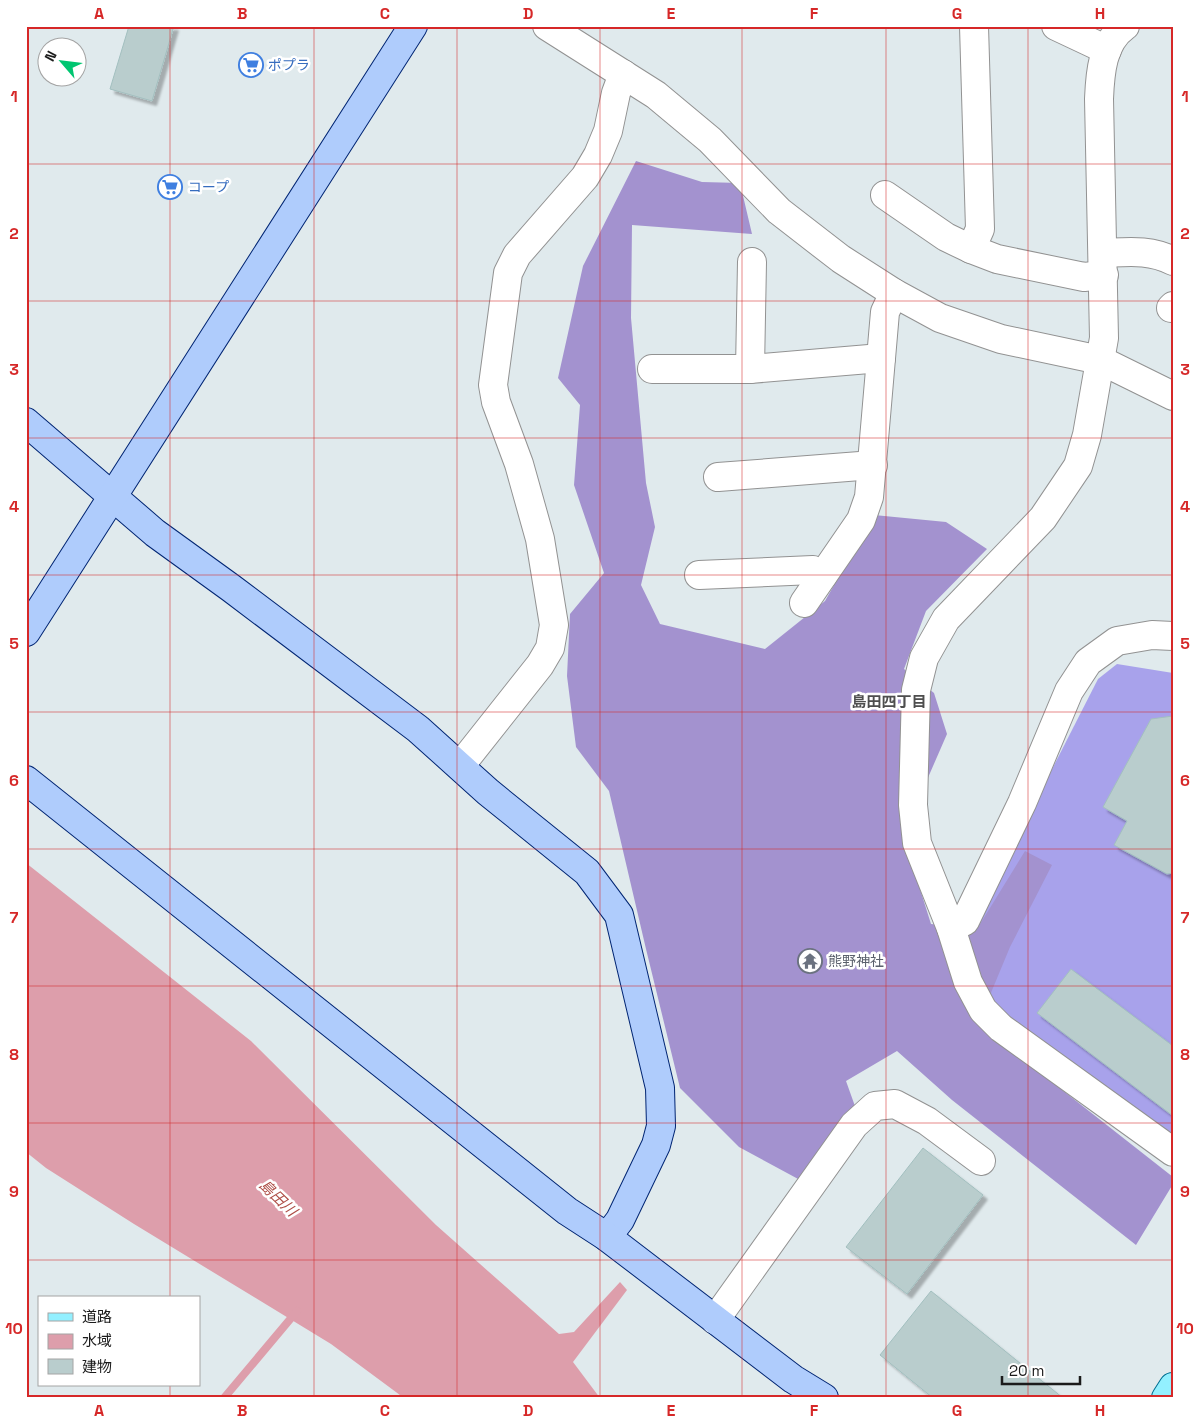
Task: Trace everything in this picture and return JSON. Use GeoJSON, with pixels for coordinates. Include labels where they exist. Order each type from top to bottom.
{"type":"FeatureCollection","features":[{"type":"Feature","properties":{"kind":"main road"},"geometry":{"type":"LineString","coordinates":[[1166,1398],[1173,1387]]}},
{"type":"Feature","properties":{"kind":"street"},"geometry":{"type":"LineString","coordinates":[[26,632],[413,26]]}},
{"type":"Feature","properties":{"kind":"street"},"geometry":{"type":"LineString","coordinates":[[547,26],[656,95],[710,140],[779,212],[841,259],[894,293],[940,318],[1001,339],[1100,360],[1173,396]]}},
{"type":"Feature","properties":{"kind":"street"},"geometry":{"type":"LineString","coordinates":[[971,249],[980,229],[974,26]]}},
{"type":"Feature","properties":{"kind":"street"},"geometry":{"type":"LineString","coordinates":[[1056,26],[1107,50]]}},
{"type":"Feature","properties":{"kind":"street"},"geometry":{"type":"LineString","coordinates":[[1125,26],[1120,30],[1107,50],[1100,70],[1104,338],[1087,435],[1078,466],[1043,518],[946,619],[924,658],[916,690],[913,805],[918,842],[951,928],[968,982],[983,1010],[1001,1028],[1173,1152]]}},
{"type":"Feature","properties":{"kind":"street"},"geometry":{"type":"LineString","coordinates":[[460,766],[540,665],[550,648],[554,625],[540,539],[519,464],[496,402],[494,385],[508,273],[517,255],[586,177],[598,156],[608,131],[616,93],[624,74]]}},
{"type":"Feature","properties":{"kind":"street"},"geometry":{"type":"LineString","coordinates":[[885,195],[946,237],[997,259],[1084,277],[1104,264],[1138,251],[1160,254],[1173,261]]}},
{"type":"Feature","properties":{"kind":"street"},"geometry":{"type":"LineString","coordinates":[[750,369],[752,262]]}},
{"type":"Feature","properties":{"kind":"street"},"geometry":{"type":"LineString","coordinates":[[804,603],[861,520],[869,497],[885,312],[894,293]]}},
{"type":"Feature","properties":{"kind":"street"},"geometry":{"type":"LineString","coordinates":[[652,368],[750,369],[882,358]]}},
{"type":"Feature","properties":{"kind":"street"},"geometry":{"type":"LineString","coordinates":[[26,422],[155,533],[418,729],[488,792],[587,872],[619,915],[660,1088],[661,1126],[656,1145],[620,1220],[607,1237]]}},
{"type":"Feature","properties":{"kind":"street"},"geometry":{"type":"LineString","coordinates":[[718,477],[873,465]]}},
{"type":"Feature","properties":{"kind":"street"},"geometry":{"type":"LineString","coordinates":[[699,575],[813,570],[823,575]]}},
{"type":"Feature","properties":{"kind":"street"},"geometry":{"type":"LineString","coordinates":[[951,928],[965,921],[1022,803],[1069,691],[1088,662],[1117,641],[1152,635],[1173,636]]}},
{"type":"Feature","properties":{"kind":"street"},"geometry":{"type":"LineString","coordinates":[[26,780],[567,1211],[607,1237],[792,1379],[824,1398]]}},
{"type":"Feature","properties":{"kind":"street"},"geometry":{"type":"LineString","coordinates":[[715,1320],[854,1125],[875,1106],[895,1104],[927,1121],[981,1161]]}},
{"type":"Feature","properties":{"kind":"shaded area"},"geometry":{"type":"Polygon","coordinates":[[[636,161],[702,182],[740,183],[752,234],[632,225],[631,318],[646,483],[655,527],[641,585],[660,624],[765,649],[825,601],[874,515],[946,522],[987,549],[926,611],[904,669],[934,693],[947,734],[903,835],[931,924],[977,929],[1025,851],[1052,865],[1010,947],[978,1024],[1173,1177],[1173,1184],[1136,1245],[952,1100],[897,1051],[846,1081],[856,1109],[800,1180],[739,1147],[680,1088],[609,791],[576,747],[567,676],[570,614],[604,573],[574,485],[580,405],[558,378],[583,266],[636,161]]]}},
{"type":"Feature","properties":{"kind":"shaded area"},"geometry":{"type":"Polygon","coordinates":[[[1117,664],[1173,673],[1173,1140],[987,1003],[968,934],[1098,679],[1117,664]]]}},
{"type":"Feature","properties":{"kind":"water","name":"島田川"},"geometry":{"type":"Polygon","coordinates":[[[26,863],[251,1041],[436,1225],[559,1334],[574,1332],[620,1282],[627,1290],[573,1362],[600,1398],[404,1398],[331,1344],[134,1224],[46,1168],[26,1152],[26,863]]]}},
{"type":"Feature","properties":{"kind":"building"},"geometry":{"type":"Polygon","coordinates":[[[129,26],[174,26],[152,101],[110,89],[129,26]]]}},
{"type":"Feature","properties":{"kind":"building"},"geometry":{"type":"Polygon","coordinates":[[[1173,716],[1173,873],[1167,874],[1114,845],[1127,821],[1103,807],[1151,719],[1173,716]]]}},
{"type":"Feature","properties":{"kind":"building"},"geometry":{"type":"Polygon","coordinates":[[[1071,969],[1173,1046],[1173,1116],[1037,1013],[1071,969]]]}},
{"type":"Feature","properties":{"kind":"building"},"geometry":{"type":"Polygon","coordinates":[[[923,1148],[983,1195],[907,1294],[846,1247],[923,1148]]]}},
{"type":"Feature","properties":{"kind":"building"},"geometry":{"type":"Polygon","coordinates":[[[931,1291],[1063,1398],[933,1398],[880,1355],[931,1291]]]}},
{"type":"Feature","properties":{"kind":"waterway"},"geometry":{"type":"LineString","coordinates":[[224,1398],[297,1311]]}},
{"type":"Feature","properties":{"kind":"place","name":"ポプラ"},"geometry":{"type":"Point","coordinates":[251,65]}},
{"type":"Feature","properties":{"kind":"place","name":"コープ"},"geometry":{"type":"Point","coordinates":[170,187]}},
{"type":"Feature","properties":{"kind":"place","name":"熊野神社"},"geometry":{"type":"Point","coordinates":[810,961]}},
{"type":"Feature","properties":{"kind":"district","name":"島田四丁目"},"geometry":{"type":"Point","coordinates":[889,702]}}]}
